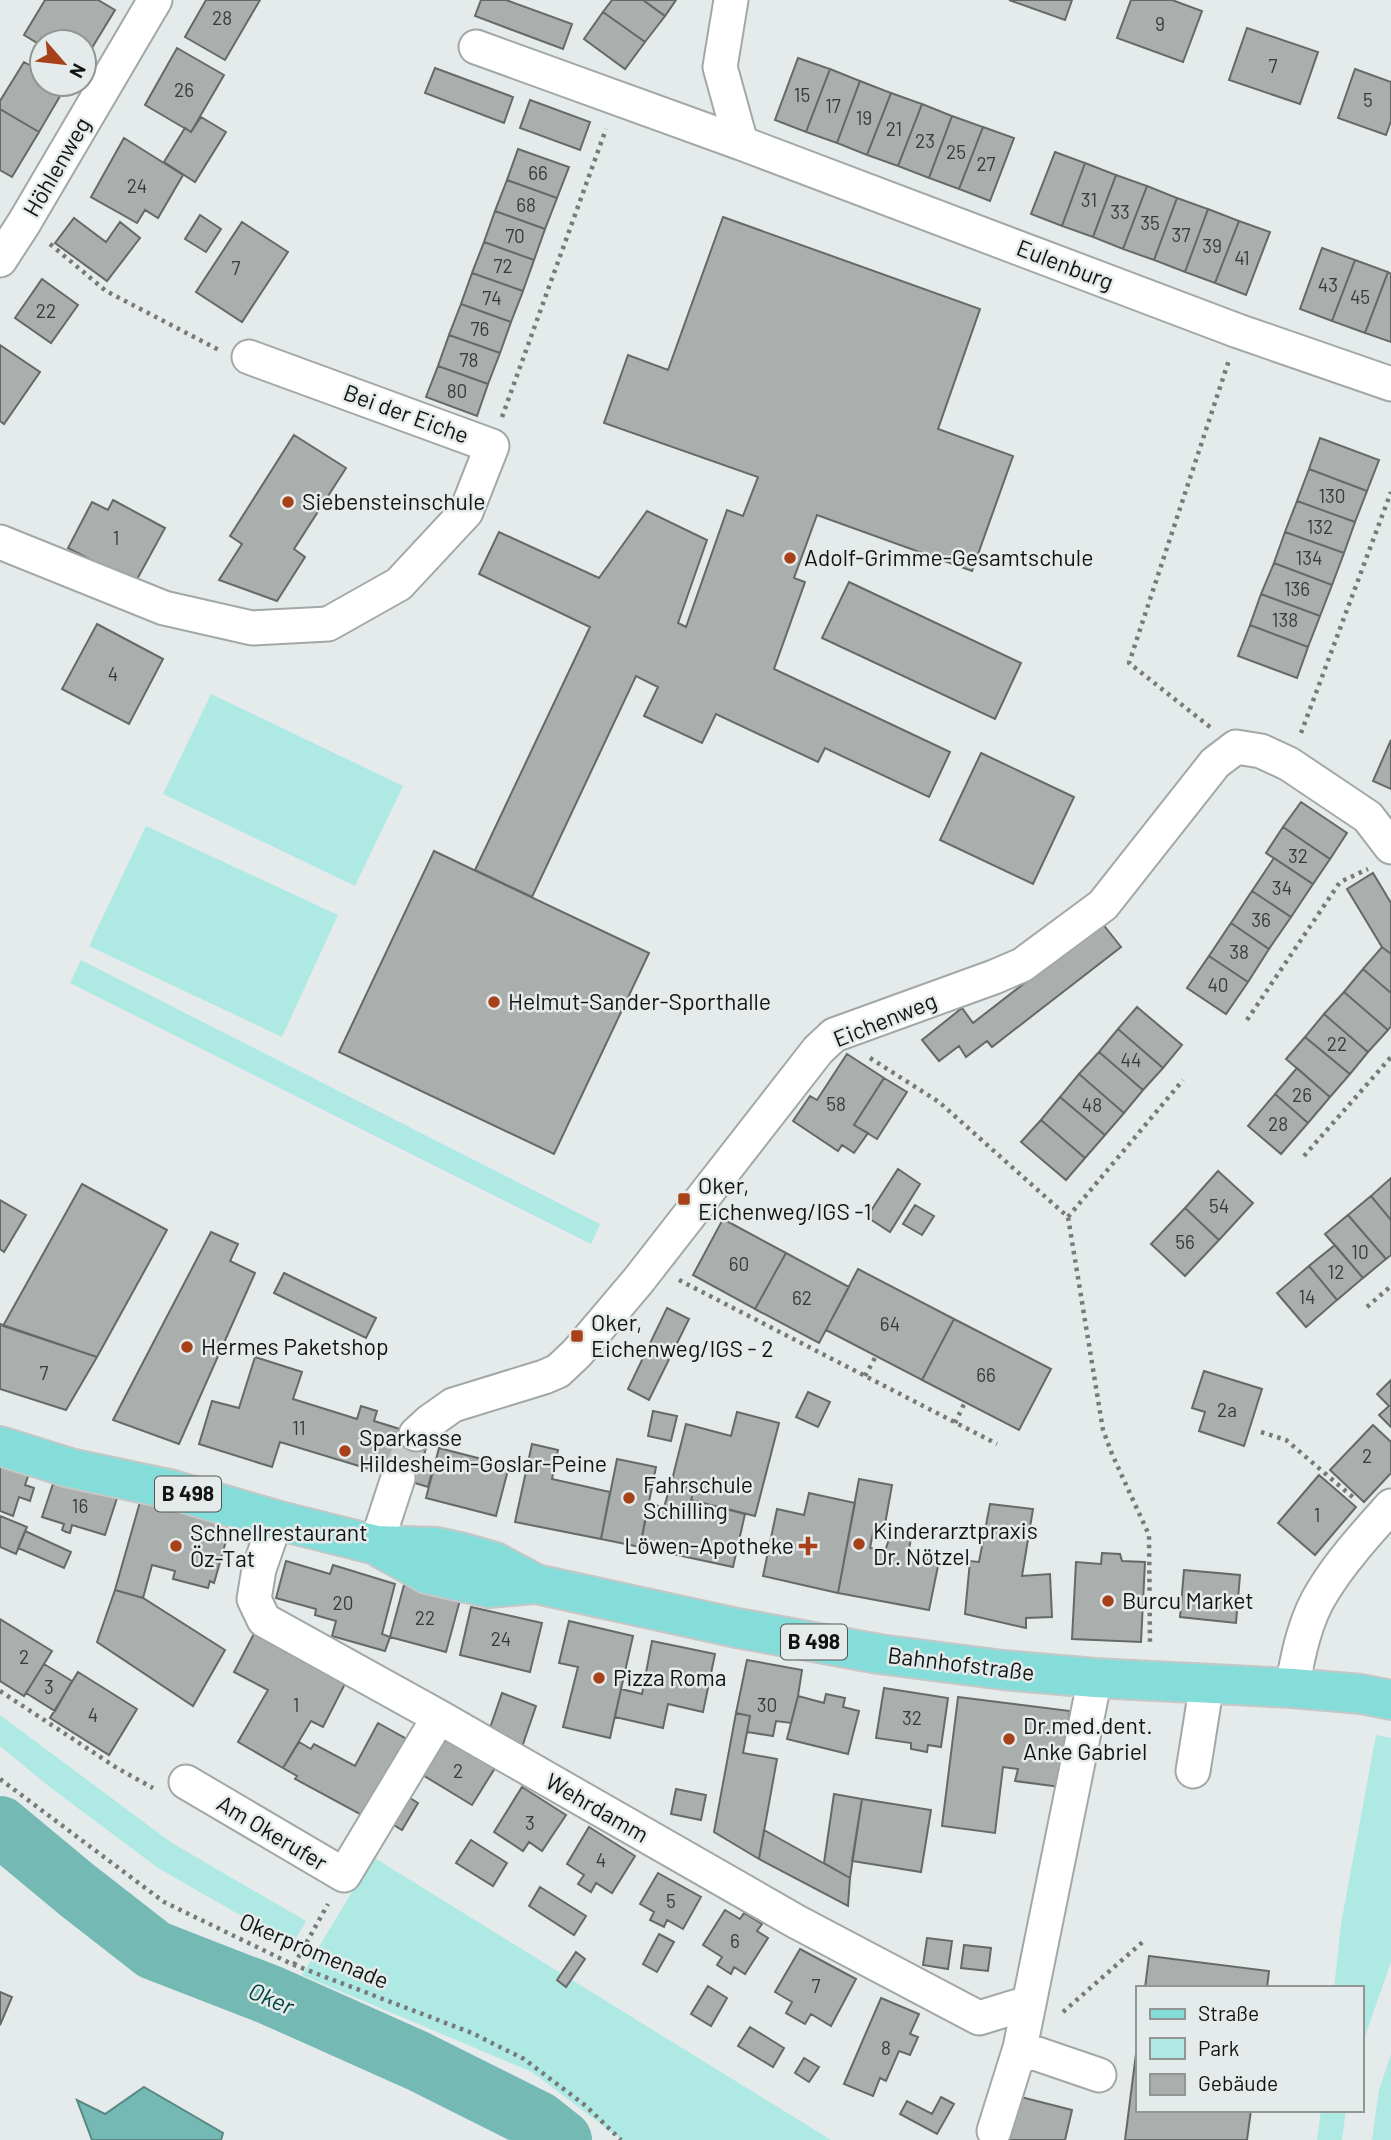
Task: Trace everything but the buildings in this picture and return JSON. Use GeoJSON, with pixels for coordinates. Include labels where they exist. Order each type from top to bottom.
{"type":"FeatureCollection","features":[{"type":"Feature","properties":{"kind":"main road","name":"Bahnhofstraße"},"geometry":{"type":"LineString","coordinates":[[0,1446],[69,1468],[169,1489],[376,1545],[448,1549],[495,1562],[536,1584],[737,1628],[879,1654],[1003,1670],[1095,1678],[1292,1688],[1362,1694],[1391,1700]]}},
{"type":"Feature","properties":{"kind":"street","name":"Höhlenweg"},"geometry":{"type":"LineString","coordinates":[[0,260],[155,0]]}},
{"type":"Feature","properties":{"kind":"street"},"geometry":{"type":"LineString","coordinates":[[731,0],[720,67],[740,143]]}},
{"type":"Feature","properties":{"kind":"street","name":"Eulenburg"},"geometry":{"type":"LineString","coordinates":[[476,47],[740,143],[1238,331],[1391,384]]}},
{"type":"Feature","properties":{"kind":"street","name":"Bei der Eiche"},"geometry":{"type":"LineString","coordinates":[[0,542],[164,608],[252,628],[328,624],[399,583],[466,512],[492,446],[249,357]]}},
{"type":"Feature","properties":{"kind":"street"},"geometry":{"type":"LineString","coordinates":[[1236,747],[1261,751],[1289,764],[1368,817],[1384,856]]}},
{"type":"Feature","properties":{"kind":"street","name":"Eichenweg"},"geometry":{"type":"LineString","coordinates":[[416,1434],[453,1405],[558,1371],[577,1353],[650,1265],[818,1050],[834,1035],[1022,965],[1103,905],[1214,763],[1236,747]]}},
{"type":"Feature","properties":{"kind":"street"},"geometry":{"type":"LineString","coordinates":[[376,1545],[398,1478]]}},
{"type":"Feature","properties":{"kind":"street"},"geometry":{"type":"LineString","coordinates":[[1292,1688],[1308,1622],[1322,1592],[1342,1563],[1385,1513]]}},
{"type":"Feature","properties":{"kind":"street","name":"Wehrdamm"},"geometry":{"type":"LineString","coordinates":[[276,1520],[259,1569],[254,1599],[264,1620],[797,1922],[979,2018],[1028,2003]]}},
{"type":"Feature","properties":{"kind":"street"},"geometry":{"type":"LineString","coordinates":[[994,2131],[1020,2048],[1095,1678]]}},
{"type":"Feature","properties":{"kind":"street"},"geometry":{"type":"LineString","coordinates":[[1193,1770],[1207,1683]]}},
{"type":"Feature","properties":{"kind":"street","name":"Am Okerufer"},"geometry":{"type":"LineString","coordinates":[[186,1782],[344,1875],[439,1717]]}},
{"type":"Feature","properties":{"kind":"street"},"geometry":{"type":"LineString","coordinates":[[1020,2048],[1099,2075]]}},
{"type":"Feature","properties":{"kind":"path"},"geometry":{"type":"LineString","coordinates":[[492,446],[617,99]]}},
{"type":"Feature","properties":{"kind":"path"},"geometry":{"type":"LineString","coordinates":[[24,223],[106,291],[237,359],[249,357]]}},
{"type":"Feature","properties":{"kind":"path"},"geometry":{"type":"LineString","coordinates":[[1236,747],[1129,663],[1238,331]]}},
{"type":"Feature","properties":{"kind":"path"},"geometry":{"type":"LineString","coordinates":[[1289,764],[1391,492]]}},
{"type":"Feature","properties":{"kind":"path"},"geometry":{"type":"LineString","coordinates":[[1247,1020],[1340,882],[1384,856]]}},
{"type":"Feature","properties":{"kind":"path"},"geometry":{"type":"LineString","coordinates":[[834,1035],[939,1102],[1068,1217],[1103,1430],[1149,1535],[1149,1656]]}},
{"type":"Feature","properties":{"kind":"path"},"geometry":{"type":"LineString","coordinates":[[1304,1156],[1391,1057]]}},
{"type":"Feature","properties":{"kind":"path"},"geometry":{"type":"LineString","coordinates":[[1068,1217],[1183,1080]]}},
{"type":"Feature","properties":{"kind":"path"},"geometry":{"type":"LineString","coordinates":[[650,1265],[997,1444]]}},
{"type":"Feature","properties":{"kind":"path"},"geometry":{"type":"LineString","coordinates":[[1367,1307],[1391,1286]]}},
{"type":"Feature","properties":{"kind":"path"},"geometry":{"type":"LineString","coordinates":[[865,1376],[876,1356]]}},
{"type":"Feature","properties":{"kind":"path"},"geometry":{"type":"LineString","coordinates":[[954,1423],[965,1402]]}},
{"type":"Feature","properties":{"kind":"path"},"geometry":{"type":"LineString","coordinates":[[1261,1432],[1286,1440],[1385,1513]]}},
{"type":"Feature","properties":{"kind":"path"},"geometry":{"type":"LineString","coordinates":[[0,1691],[117,1768],[158,1790],[186,1782]]}},
{"type":"Feature","properties":{"kind":"path","name":"Okerpromenade"},"geometry":{"type":"LineString","coordinates":[[0,1779],[164,1902],[293,1965],[472,2033],[524,2059],[586,2106],[621,2140]]}},
{"type":"Feature","properties":{"kind":"path"},"geometry":{"type":"LineString","coordinates":[[293,1965],[344,1875]]}},
{"type":"Feature","properties":{"kind":"path"},"geometry":{"type":"LineString","coordinates":[[1061,2013],[1146,1939]]}},
{"type":"Feature","properties":{"kind":"green space"},"geometry":{"type":"Polygon","coordinates":[[[211,694],[403,786],[355,886],[163,794],[211,694]]]}},
{"type":"Feature","properties":{"kind":"green space"},"geometry":{"type":"Polygon","coordinates":[[[146,826],[338,915],[282,1037],[89,946],[146,826]]]}},
{"type":"Feature","properties":{"kind":"green space"},"geometry":{"type":"Polygon","coordinates":[[[81,960],[600,1224],[591,1244],[70,983],[81,960]]]}},
{"type":"Feature","properties":{"kind":"green space"},"geometry":{"type":"Polygon","coordinates":[[[0,1715],[172,1843],[306,1921],[292,1945],[158,1868],[51,1788],[0,1746],[0,1715]]]}},
{"type":"Feature","properties":{"kind":"green space"},"geometry":{"type":"Polygon","coordinates":[[[1376,1735],[1391,1738],[1391,1962],[1363,2042],[1363,1986],[1334,1986],[1341,1924],[1376,1735]]]}},
{"type":"Feature","properties":{"kind":"green space"},"geometry":{"type":"Polygon","coordinates":[[[373,1857],[831,2140],[622,2140],[532,2072],[302,1975],[373,1857]]]}},
{"type":"Feature","properties":{"kind":"green space"},"geometry":{"type":"Polygon","coordinates":[[[1391,2054],[1391,2140],[1372,2140],[1379,2090],[1391,2054]]]}},
{"type":"Feature","properties":{"kind":"green space"},"geometry":{"type":"Polygon","coordinates":[[[1321,2112],[1346,2112],[1342,2140],[1317,2140],[1321,2112]]]}},
{"type":"Feature","properties":{"kind":"shaded area"},"geometry":{"type":"Polygon","coordinates":[[[144,2087],[223,2133],[221,2140],[92,2140],[77,2100],[105,2114],[144,2087]]]}},
{"type":"Feature","properties":{"kind":"waterway","name":"Oker"},"geometry":{"type":"LineString","coordinates":[[0,1826],[154,1950],[270,1995],[418,2061],[538,2121],[562,2140]]}},
{"type":"Feature","properties":{"kind":"tunnel"},"geometry":{"type":"LineString","coordinates":[[398,1478],[416,1434]]}},
{"type":"Feature","properties":{"kind":"place","name":"Siebensteinschule"},"geometry":{"type":"Point","coordinates":[288,502]}},
{"type":"Feature","properties":{"kind":"place","name":"Adolf-Grimme-Gesamtschule"},"geometry":{"type":"Point","coordinates":[790,558]}},
{"type":"Feature","properties":{"kind":"place","name":"Helmut-Sander-Sporthalle"},"geometry":{"type":"Point","coordinates":[494,1002]}},
{"type":"Feature","properties":{"kind":"place","name":"Oker, Eichenweg/IGS -1"},"geometry":{"type":"Point","coordinates":[684,1199]}},
{"type":"Feature","properties":{"kind":"place","name":"Oker, Eichenweg/IGS - 2"},"geometry":{"type":"Point","coordinates":[577,1336]}},
{"type":"Feature","properties":{"kind":"place","name":"Hermes Paketshop"},"geometry":{"type":"Point","coordinates":[187,1347]}},
{"type":"Feature","properties":{"kind":"place","name":"Sparkasse Hildesheim-Goslar-Peine"},"geometry":{"type":"Point","coordinates":[345,1451]}},
{"type":"Feature","properties":{"kind":"place","name":"Fahrschule Schilling"},"geometry":{"type":"Point","coordinates":[629,1498]}},
{"type":"Feature","properties":{"kind":"place","name":"Kinderarztpraxis Dr. Nötzel"},"geometry":{"type":"Point","coordinates":[859,1544]}},
{"type":"Feature","properties":{"kind":"place","name":"Schnellrestaurant Öz-Tat"},"geometry":{"type":"Point","coordinates":[176,1546]}},
{"type":"Feature","properties":{"kind":"place","name":"Löwen-Apotheke"},"geometry":{"type":"Point","coordinates":[808,1546]}},
{"type":"Feature","properties":{"kind":"place","name":"Burcu Market"},"geometry":{"type":"Point","coordinates":[1108,1601]}},
{"type":"Feature","properties":{"kind":"place","name":"Pizza Roma"},"geometry":{"type":"Point","coordinates":[599,1678]}},
{"type":"Feature","properties":{"kind":"place","name":"Dr.med.dent. Anke Gabriel"},"geometry":{"type":"Point","coordinates":[1009,1739]}}]}
